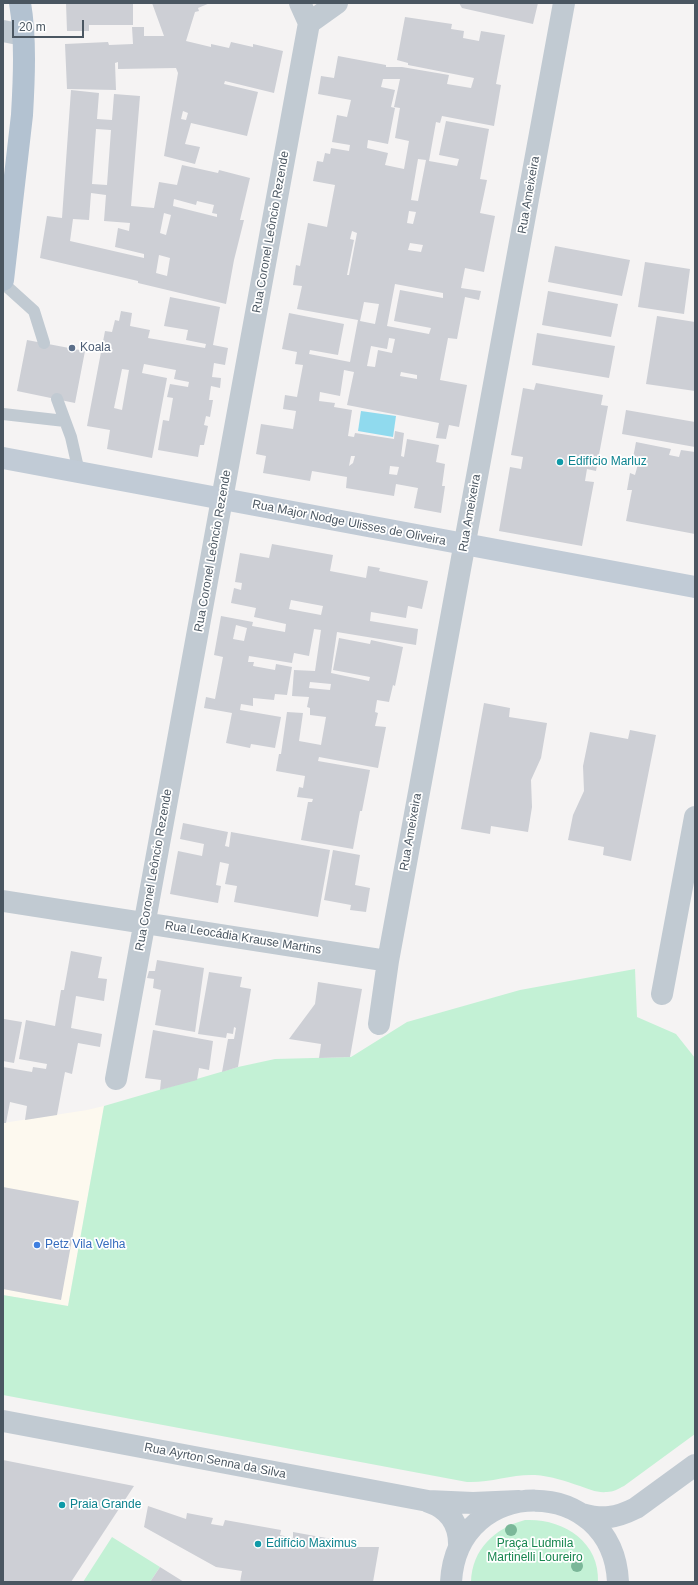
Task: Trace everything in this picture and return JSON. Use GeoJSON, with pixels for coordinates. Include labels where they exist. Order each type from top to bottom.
{"type":"FeatureCollection","features":[{"type":"Feature","properties":{"kind":"main road"},"geometry":{"type":"LineString","coordinates":[[3,282],[5,249],[22,115],[23,90],[13,33],[20,3]]}},
{"type":"Feature","properties":{"kind":"main road","name":"Rua Major Nodge Ulisses de Oliveira"},"geometry":{"type":"LineString","coordinates":[[3,458],[695,587]]}},
{"type":"Feature","properties":{"kind":"street"},"geometry":{"type":"LineString","coordinates":[[300,3],[309,23],[337,3]]}},
{"type":"Feature","properties":{"kind":"street","name":"Rua Ameixeira"},"geometry":{"type":"LineString","coordinates":[[379,1024],[388,961],[564,3]]}},
{"type":"Feature","properties":{"kind":"street","name":"Rua Coronel Leôncio Rezende"},"geometry":{"type":"LineString","coordinates":[[116,1079],[309,23]]}},
{"type":"Feature","properties":{"kind":"street"},"geometry":{"type":"LineString","coordinates":[[662,994],[695,817]]}},
{"type":"Feature","properties":{"kind":"street","name":"Rua Leocádia Krause Martins"},"geometry":{"type":"LineString","coordinates":[[3,900],[388,961]]}},
{"type":"Feature","properties":{"kind":"street","name":"Rua Ayrton Senna da Silva"},"geometry":{"type":"LineString","coordinates":[[3,1421],[428,1501],[437,1504],[452,1517],[460,1537],[459,1547]]}},
{"type":"Feature","properties":{"kind":"street"},"geometry":{"type":"LineString","coordinates":[[451,1582],[454,1560],[459,1547],[474,1526],[494,1510],[519,1501],[545,1500],[594,1518],[608,1518],[627,1513],[636,1508],[695,1465]]}},
{"type":"Feature","properties":{"kind":"street","name":"Rua Ayrton Senna da Silva"},"geometry":{"type":"LineString","coordinates":[[428,1501],[473,1503],[519,1501]]}},
{"type":"Feature","properties":{"kind":"street"},"geometry":{"type":"LineString","coordinates":[[613,1555],[623,1528],[636,1508]]}},
{"type":"Feature","properties":{"kind":"street"},"geometry":{"type":"LineString","coordinates":[[582,1514],[601,1532],[613,1555],[618,1582]]}},
{"type":"Feature","properties":{"kind":"lane"},"geometry":{"type":"LineString","coordinates":[[3,282],[34,312],[44,343]]}},
{"type":"Feature","properties":{"kind":"lane"},"geometry":{"type":"LineString","coordinates":[[57,399],[71,437],[79,472]]}},
{"type":"Feature","properties":{"kind":"lane"},"geometry":{"type":"LineString","coordinates":[[3,414],[65,421]]}},
{"type":"Feature","properties":{"kind":"shaded area"},"geometry":{"type":"Polygon","coordinates":[[[104,1106],[68,1306],[3,1295],[3,1123],[104,1106]]]}},
{"type":"Feature","properties":{"kind":"green space"},"geometry":{"type":"Polygon","coordinates":[[[635,969],[637,1017],[676,1034],[695,1058],[695,1434],[624,1486],[616,1490],[600,1492],[558,1479],[535,1475],[467,1482],[3,1395],[3,1295],[68,1306],[104,1106],[238,1067],[275,1059],[351,1057],[407,1022],[520,990],[635,969]]]}},
{"type":"Feature","properties":{"kind":"green space","name":"Praça Ludmila Martinelli Loureiro"},"geometry":{"type":"Polygon","coordinates":[[[525,1520],[539,1520],[552,1523],[565,1528],[576,1535],[586,1544],[593,1555],[597,1567],[598,1582],[471,1582],[472,1570],[476,1560],[487,1542],[504,1528],[525,1520]]]}},
{"type":"Feature","properties":{"kind":"green space"},"geometry":{"type":"Polygon","coordinates":[[[112,1537],[160,1567],[150,1582],[83,1582],[112,1537]]]}},
{"type":"Feature","properties":{"kind":"water"},"geometry":{"type":"Polygon","coordinates":[[[361,411],[396,416],[393,437],[358,431],[361,411]]]}},
{"type":"Feature","properties":{"kind":"building"},"geometry":{"type":"Polygon","coordinates":[[[66,3],[133,3],[133,25],[89,25],[89,31],[67,31],[66,3]]]}},
{"type":"Feature","properties":{"kind":"building"},"geometry":{"type":"Polygon","coordinates":[[[152,3],[210,3],[198,8],[199,11],[195,12],[186,41],[211,47],[211,44],[229,48],[231,42],[253,47],[253,44],[283,51],[274,93],[225,81],[224,84],[258,92],[247,136],[191,123],[185,144],[200,147],[195,164],[164,156],[178,73],[176,68],[118,69],[118,62],[115,63],[116,90],[67,89],[65,44],[108,42],[109,45],[133,44],[132,27],[144,27],[144,36],[164,36],[152,3]],[[183,111],[181,119],[186,120],[188,113],[183,111]]]}},
{"type":"Feature","properties":{"kind":"building"},"geometry":{"type":"Polygon","coordinates":[[[459,3],[538,3],[533,24],[462,8],[459,3]]]}},
{"type":"Feature","properties":{"kind":"building"},"geometry":{"type":"Polygon","coordinates":[[[405,17],[452,24],[451,29],[464,31],[463,38],[479,41],[481,31],[505,35],[496,84],[501,85],[494,126],[442,116],[440,123],[436,122],[429,161],[457,166],[459,159],[439,155],[446,121],[489,129],[480,179],[487,180],[480,213],[495,216],[484,272],[465,268],[461,288],[481,291],[479,300],[465,297],[457,339],[448,338],[440,380],[467,385],[459,427],[449,425],[446,439],[436,438],[439,423],[347,405],[354,372],[344,370],[340,396],[320,392],[319,401],[335,403],[334,407],[352,410],[348,436],[354,437],[355,433],[394,439],[395,431],[404,433],[401,456],[404,457],[407,439],[439,445],[436,462],[445,464],[442,486],[445,486],[441,513],[414,508],[418,488],[396,484],[394,496],[346,488],[347,477],[312,471],[310,481],[263,473],[266,456],[256,454],[261,424],[293,429],[296,411],[283,409],[285,395],[297,397],[303,365],[295,364],[297,352],[282,349],[289,313],[344,324],[338,355],[310,350],[309,354],[350,362],[358,320],[297,309],[302,286],[293,285],[296,265],[300,266],[308,223],[327,227],[335,185],[313,181],[317,161],[323,162],[325,153],[330,154],[331,148],[349,151],[350,145],[332,142],[337,115],[347,117],[351,100],[318,94],[321,76],[334,78],[338,56],[386,65],[386,67],[402,67],[449,75],[447,84],[471,88],[474,78],[408,65],[408,63],[397,60],[405,17]],[[383,79],[381,87],[395,90],[391,107],[395,108],[388,144],[368,140],[367,148],[388,153],[385,165],[404,169],[409,141],[395,138],[400,108],[394,107],[400,79],[383,79]],[[418,159],[411,200],[418,201],[426,160],[418,159]],[[409,211],[407,223],[413,224],[416,212],[409,211]],[[352,231],[350,239],[354,240],[347,275],[349,275],[357,233],[352,231]],[[410,243],[408,250],[421,252],[423,245],[410,243]],[[395,284],[387,326],[429,334],[431,328],[394,321],[400,290],[443,298],[443,293],[395,284]],[[364,302],[360,321],[375,324],[379,304],[364,302]],[[389,338],[387,349],[371,346],[367,366],[375,367],[378,350],[392,353],[395,339],[389,338]],[[401,372],[400,376],[417,379],[417,375],[401,372]],[[351,456],[349,466],[353,463],[355,456],[351,456]],[[390,466],[389,474],[397,475],[399,467],[390,466]]]}},
{"type":"Feature","properties":{"kind":"building"},"geometry":{"type":"Polygon","coordinates":[[[71,90],[99,93],[97,119],[112,120],[114,94],[140,96],[131,206],[154,208],[159,182],[177,185],[182,165],[218,173],[219,170],[250,178],[240,220],[244,220],[234,260],[226,304],[138,283],[138,281],[40,258],[47,216],[62,218],[71,90]],[[96,129],[92,184],[107,185],[111,130],[96,129]],[[91,193],[89,220],[73,219],[70,241],[144,258],[144,254],[115,247],[118,228],[129,231],[130,223],[104,221],[106,195],[91,193]],[[174,199],[173,206],[217,217],[217,214],[212,213],[214,205],[197,201],[196,205],[174,199]],[[164,213],[160,233],[166,235],[171,215],[164,213]],[[159,255],[156,273],[167,276],[170,258],[159,255]]]}},
{"type":"Feature","properties":{"kind":"building"},"geometry":{"type":"Polygon","coordinates":[[[555,246],[630,260],[622,296],[548,282],[555,246]]]}},
{"type":"Feature","properties":{"kind":"building"},"geometry":{"type":"Polygon","coordinates":[[[645,262],[690,269],[684,314],[638,307],[645,262]]]}},
{"type":"Feature","properties":{"kind":"building"},"geometry":{"type":"Polygon","coordinates":[[[548,291],[618,304],[611,337],[542,325],[548,291]]]}},
{"type":"Feature","properties":{"kind":"building"},"geometry":{"type":"Polygon","coordinates":[[[170,297],[220,307],[213,345],[228,348],[225,365],[214,363],[212,377],[221,378],[220,388],[211,386],[209,400],[213,400],[210,417],[206,416],[204,425],[208,426],[204,445],[200,445],[198,457],[158,450],[163,420],[169,421],[173,398],[167,397],[170,384],[188,387],[189,382],[174,379],[176,370],[144,364],[142,373],[167,378],[152,458],[107,449],[110,430],[87,426],[105,331],[112,332],[115,320],[119,321],[121,311],[132,313],[130,326],[150,330],[148,338],[205,348],[206,344],[186,340],[188,330],[164,326],[170,297]],[[122,369],[114,408],[122,410],[129,370],[122,369]]]}},
{"type":"Feature","properties":{"kind":"building"},"geometry":{"type":"Polygon","coordinates":[[[657,316],[695,322],[695,391],[646,384],[657,316]]]}},
{"type":"Feature","properties":{"kind":"building"},"geometry":{"type":"Polygon","coordinates":[[[537,333],[615,346],[609,378],[532,365],[537,333]]]}},
{"type":"Feature","properties":{"kind":"building"},"geometry":{"type":"Polygon","coordinates":[[[27,340],[85,351],[75,403],[17,391],[27,340]]]}},
{"type":"Feature","properties":{"kind":"building","name":"Edifício Marluz"},"geometry":{"type":"Polygon","coordinates":[[[536,383],[603,395],[601,405],[608,406],[596,471],[587,469],[585,481],[594,482],[582,546],[499,531],[510,467],[521,469],[523,457],[511,455],[523,388],[534,390],[536,383]]]}},
{"type":"Feature","properties":{"kind":"building"},"geometry":{"type":"Polygon","coordinates":[[[626,410],[695,422],[695,447],[622,434],[626,410]]]}},
{"type":"Feature","properties":{"kind":"building"},"geometry":{"type":"Polygon","coordinates":[[[636,442],[671,449],[669,455],[679,457],[681,450],[695,452],[695,534],[626,521],[632,490],[627,490],[630,473],[635,475],[638,464],[632,463],[636,442]]]}},
{"type":"Feature","properties":{"kind":"building"},"geometry":{"type":"Polygon","coordinates":[[[272,544],[333,555],[330,571],[366,578],[368,566],[380,568],[379,571],[428,581],[422,609],[408,606],[406,618],[371,612],[370,621],[418,629],[416,645],[337,632],[331,673],[369,681],[370,677],[333,670],[339,638],[370,644],[371,640],[403,647],[395,686],[393,685],[389,702],[377,700],[375,712],[378,713],[375,726],[386,727],[378,768],[319,757],[318,761],[370,770],[353,849],[301,840],[308,802],[312,802],[313,799],[297,797],[299,787],[303,788],[305,776],[276,771],[279,754],[281,754],[287,712],[303,713],[299,741],[321,745],[326,717],[310,715],[310,708],[307,707],[309,697],[292,696],[294,670],[315,671],[321,630],[314,629],[309,656],[294,653],[292,663],[249,656],[248,662],[254,662],[253,666],[275,670],[276,664],[292,667],[287,695],[275,694],[274,700],[253,698],[253,706],[241,704],[240,710],[281,717],[275,748],[251,744],[250,748],[226,743],[232,713],[204,708],[206,697],[215,699],[223,657],[214,655],[221,616],[253,622],[252,626],[285,632],[286,624],[254,617],[256,608],[231,603],[234,588],[241,590],[242,583],[235,582],[240,553],[269,558],[272,544]],[[291,600],[289,609],[321,615],[323,606],[291,600]],[[236,625],[233,639],[244,641],[247,628],[236,625]],[[310,682],[309,688],[330,690],[331,684],[310,682]]]}},
{"type":"Feature","properties":{"kind":"building"},"geometry":{"type":"Polygon","coordinates":[[[484,703],[510,708],[509,717],[547,723],[541,758],[531,780],[532,807],[528,832],[491,826],[490,834],[461,829],[484,703]]]}},
{"type":"Feature","properties":{"kind":"building"},"geometry":{"type":"Polygon","coordinates":[[[630,730],[656,735],[631,861],[603,855],[604,847],[568,840],[573,815],[584,791],[583,766],[590,732],[628,739],[630,730]]]}},
{"type":"Feature","properties":{"kind":"building"},"geometry":{"type":"Polygon","coordinates":[[[183,823],[228,832],[225,846],[229,847],[231,832],[330,850],[318,917],[234,902],[237,886],[225,884],[229,864],[220,862],[216,885],[221,886],[218,903],[170,894],[178,851],[202,856],[204,844],[180,839],[183,823]]]}},
{"type":"Feature","properties":{"kind":"building"},"geometry":{"type":"Polygon","coordinates":[[[333,850],[360,855],[355,885],[370,888],[366,912],[350,910],[351,905],[324,900],[333,850]]]}},
{"type":"Feature","properties":{"kind":"building"},"geometry":{"type":"Polygon","coordinates":[[[71,951],[102,957],[98,978],[107,979],[104,1001],[76,996],[71,1028],[102,1034],[100,1047],[78,1043],[72,1074],[65,1072],[57,1115],[25,1120],[27,1106],[10,1102],[6,1123],[3,1123],[3,1067],[32,1072],[33,1067],[46,1069],[47,1064],[19,1059],[26,1020],[55,1026],[61,990],[64,990],[71,951]]]}},
{"type":"Feature","properties":{"kind":"building"},"geometry":{"type":"Polygon","coordinates":[[[157,960],[204,968],[195,1032],[155,1025],[161,990],[153,988],[154,979],[147,978],[149,971],[155,971],[157,960]]]}},
{"type":"Feature","properties":{"kind":"building"},"geometry":{"type":"Polygon","coordinates":[[[209,972],[242,977],[240,987],[251,989],[238,1067],[222,1072],[228,1039],[234,1039],[236,1028],[234,1027],[233,1034],[227,1033],[226,1038],[198,1034],[209,972]]]}},
{"type":"Feature","properties":{"kind":"building"},"geometry":{"type":"Polygon","coordinates":[[[318,982],[362,989],[350,1057],[319,1058],[321,1044],[289,1039],[315,1004],[318,982]]]}},
{"type":"Feature","properties":{"kind":"building"},"geometry":{"type":"Polygon","coordinates":[[[4,1019],[22,1022],[14,1063],[3,1061],[4,1019]]]}},
{"type":"Feature","properties":{"kind":"building"},"geometry":{"type":"Polygon","coordinates":[[[153,1030],[213,1041],[209,1070],[199,1068],[197,1080],[160,1090],[161,1080],[145,1078],[153,1030]]]}},
{"type":"Feature","properties":{"kind":"building","name":"Petz Vila Velha"},"geometry":{"type":"Polygon","coordinates":[[[3,1187],[79,1201],[61,1300],[3,1289],[3,1187]]]}},
{"type":"Feature","properties":{"kind":"building","name":"Praia Grande"},"geometry":{"type":"Polygon","coordinates":[[[3,1460],[134,1486],[71,1582],[3,1582],[3,1460]]]}},
{"type":"Feature","properties":{"kind":"building","name":"Edifício Maximus"},"geometry":{"type":"Polygon","coordinates":[[[148,1506],[186,1519],[187,1513],[213,1518],[211,1524],[223,1526],[225,1520],[281,1530],[280,1535],[293,1538],[293,1532],[343,1541],[341,1547],[379,1547],[373,1582],[240,1582],[242,1571],[216,1567],[144,1527],[148,1506]]]}},
{"type":"Feature","properties":{"kind":"building"},"geometry":{"type":"Polygon","coordinates":[[[160,1567],[184,1582],[150,1582],[160,1567]]]}},
{"type":"Feature","properties":{"kind":"place","name":"Koala"},"geometry":{"type":"Point","coordinates":[72,348]}},
{"type":"Feature","properties":{"kind":"place","name":"Edifício Marluz"},"geometry":{"type":"Point","coordinates":[560,462]}},
{"type":"Feature","properties":{"kind":"place","name":"Petz Vila Velha"},"geometry":{"type":"Point","coordinates":[37,1245]}},
{"type":"Feature","properties":{"kind":"place","name":"Praia Grande"},"geometry":{"type":"Point","coordinates":[62,1505]}},
{"type":"Feature","properties":{"kind":"place","name":"Edifício Maximus"},"geometry":{"type":"Point","coordinates":[258,1544]}}]}
